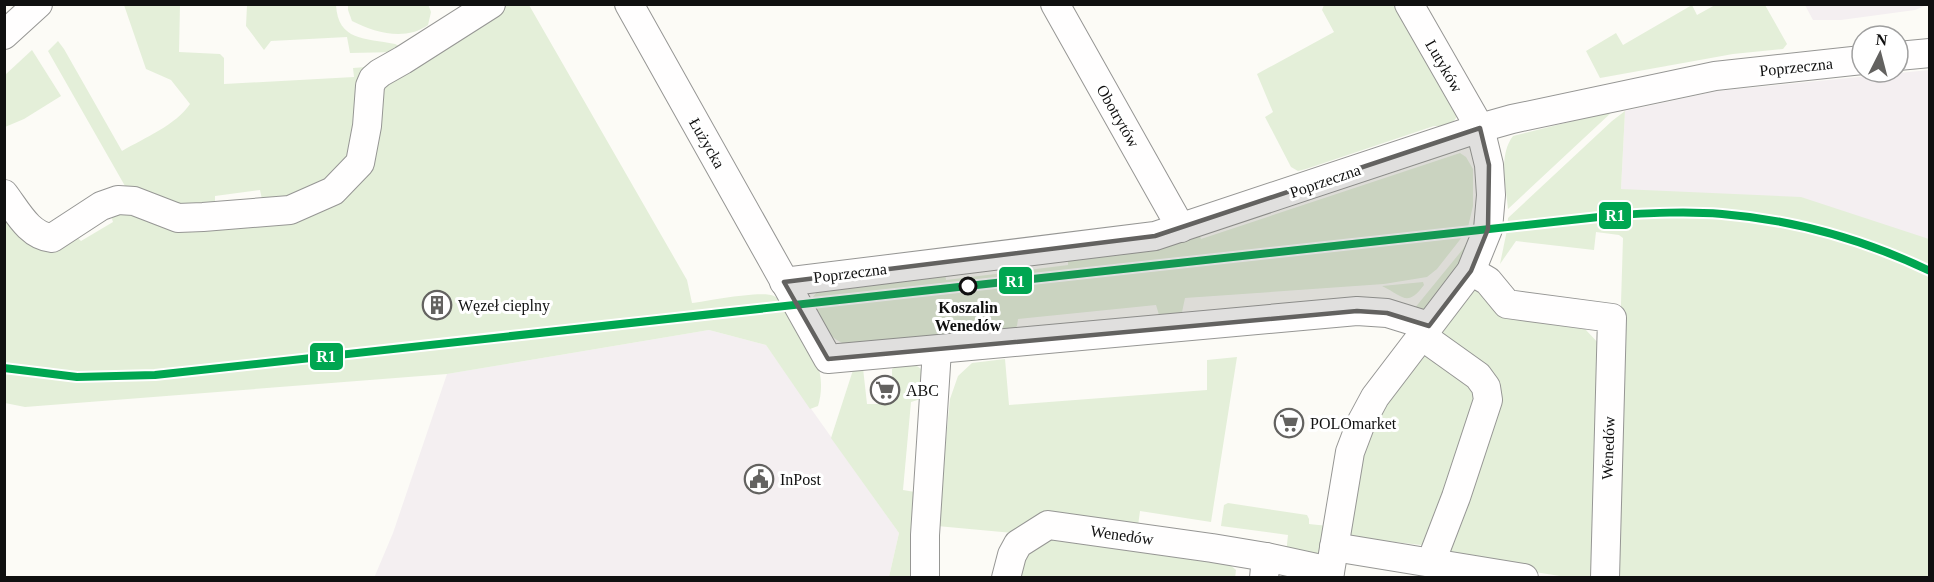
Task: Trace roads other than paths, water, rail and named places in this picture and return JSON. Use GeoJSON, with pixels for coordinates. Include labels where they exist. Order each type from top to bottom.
{"type":"FeatureCollection","features":[{"type":"Feature","properties":{"kind":"street"},"geometry":{"type":"LineString","coordinates":[[8,24],[38,4]]}},
{"type":"Feature","properties":{"kind":"street"},"geometry":{"type":"LineString","coordinates":[[4,194],[28,227],[44,238],[52,238],[101,206],[118,200],[134,201],[178,218],[268,213],[290,210],[308,204],[333,191],[360,163],[368,126],[370,86],[373,79],[491,4]]}},
{"type":"Feature","properties":{"kind":"street","name":"Obotrytów"},"geometry":{"type":"LineString","coordinates":[[1055,4],[1181,228]]}},
{"type":"Feature","properties":{"kind":"street","name":"Lutyków"},"geometry":{"type":"LineString","coordinates":[[1409,4],[1480,128]]}},
{"type":"Feature","properties":{"kind":"street","name":"Łużycka"},"geometry":{"type":"LineString","coordinates":[[630,5],[828,359],[937,350]]}},
{"type":"Feature","properties":{"kind":"street"},"geometry":{"type":"LineString","coordinates":[[1910,55],[1929,53]]}},
{"type":"Feature","properties":{"kind":"street","name":"Poprzeczna"},"geometry":{"type":"LineString","coordinates":[[784,282],[1155,236],[1480,128],[1523,117],[1715,76],[1850,61]]}},
{"type":"Feature","properties":{"kind":"street"},"geometry":{"type":"LineString","coordinates":[[1331,565],[1350,452],[1361,423],[1375,397],[1471,271],[1488,229],[1491,195],[1489,165],[1480,128]]}},
{"type":"Feature","properties":{"kind":"street","name":"Wenedów"},"geometry":{"type":"LineString","coordinates":[[1471,271],[1488,280],[1507,304],[1612,318],[1605,578]]}},
{"type":"Feature","properties":{"kind":"street"},"geometry":{"type":"LineString","coordinates":[[925,578],[925,534],[937,350],[1358,311],[1386,313],[1426,331],[1478,376],[1486,387],[1488,400],[1456,497],[1431,562]]}},
{"type":"Feature","properties":{"kind":"street","name":"Wenedów"},"geometry":{"type":"LineString","coordinates":[[1006,578],[1012,555],[1018,544],[1048,525],[1212,548],[1265,567],[1431,562],[1524,578]]}},
{"type":"Feature","properties":{"kind":"place","name":"Koszalin Wenedów"},"geometry":{"type":"Point","coordinates":[968,286]}},
{"type":"Feature","properties":{"kind":"place","name":"Węzeł cieplny"},"geometry":{"type":"Point","coordinates":[437,305]}},
{"type":"Feature","properties":{"kind":"place","name":"ABC"},"geometry":{"type":"Point","coordinates":[885,390]}},
{"type":"Feature","properties":{"kind":"place","name":"POLOmarket"},"geometry":{"type":"Point","coordinates":[1289,423]}},
{"type":"Feature","properties":{"kind":"place","name":"InPost"},"geometry":{"type":"Point","coordinates":[759,479]}}]}
